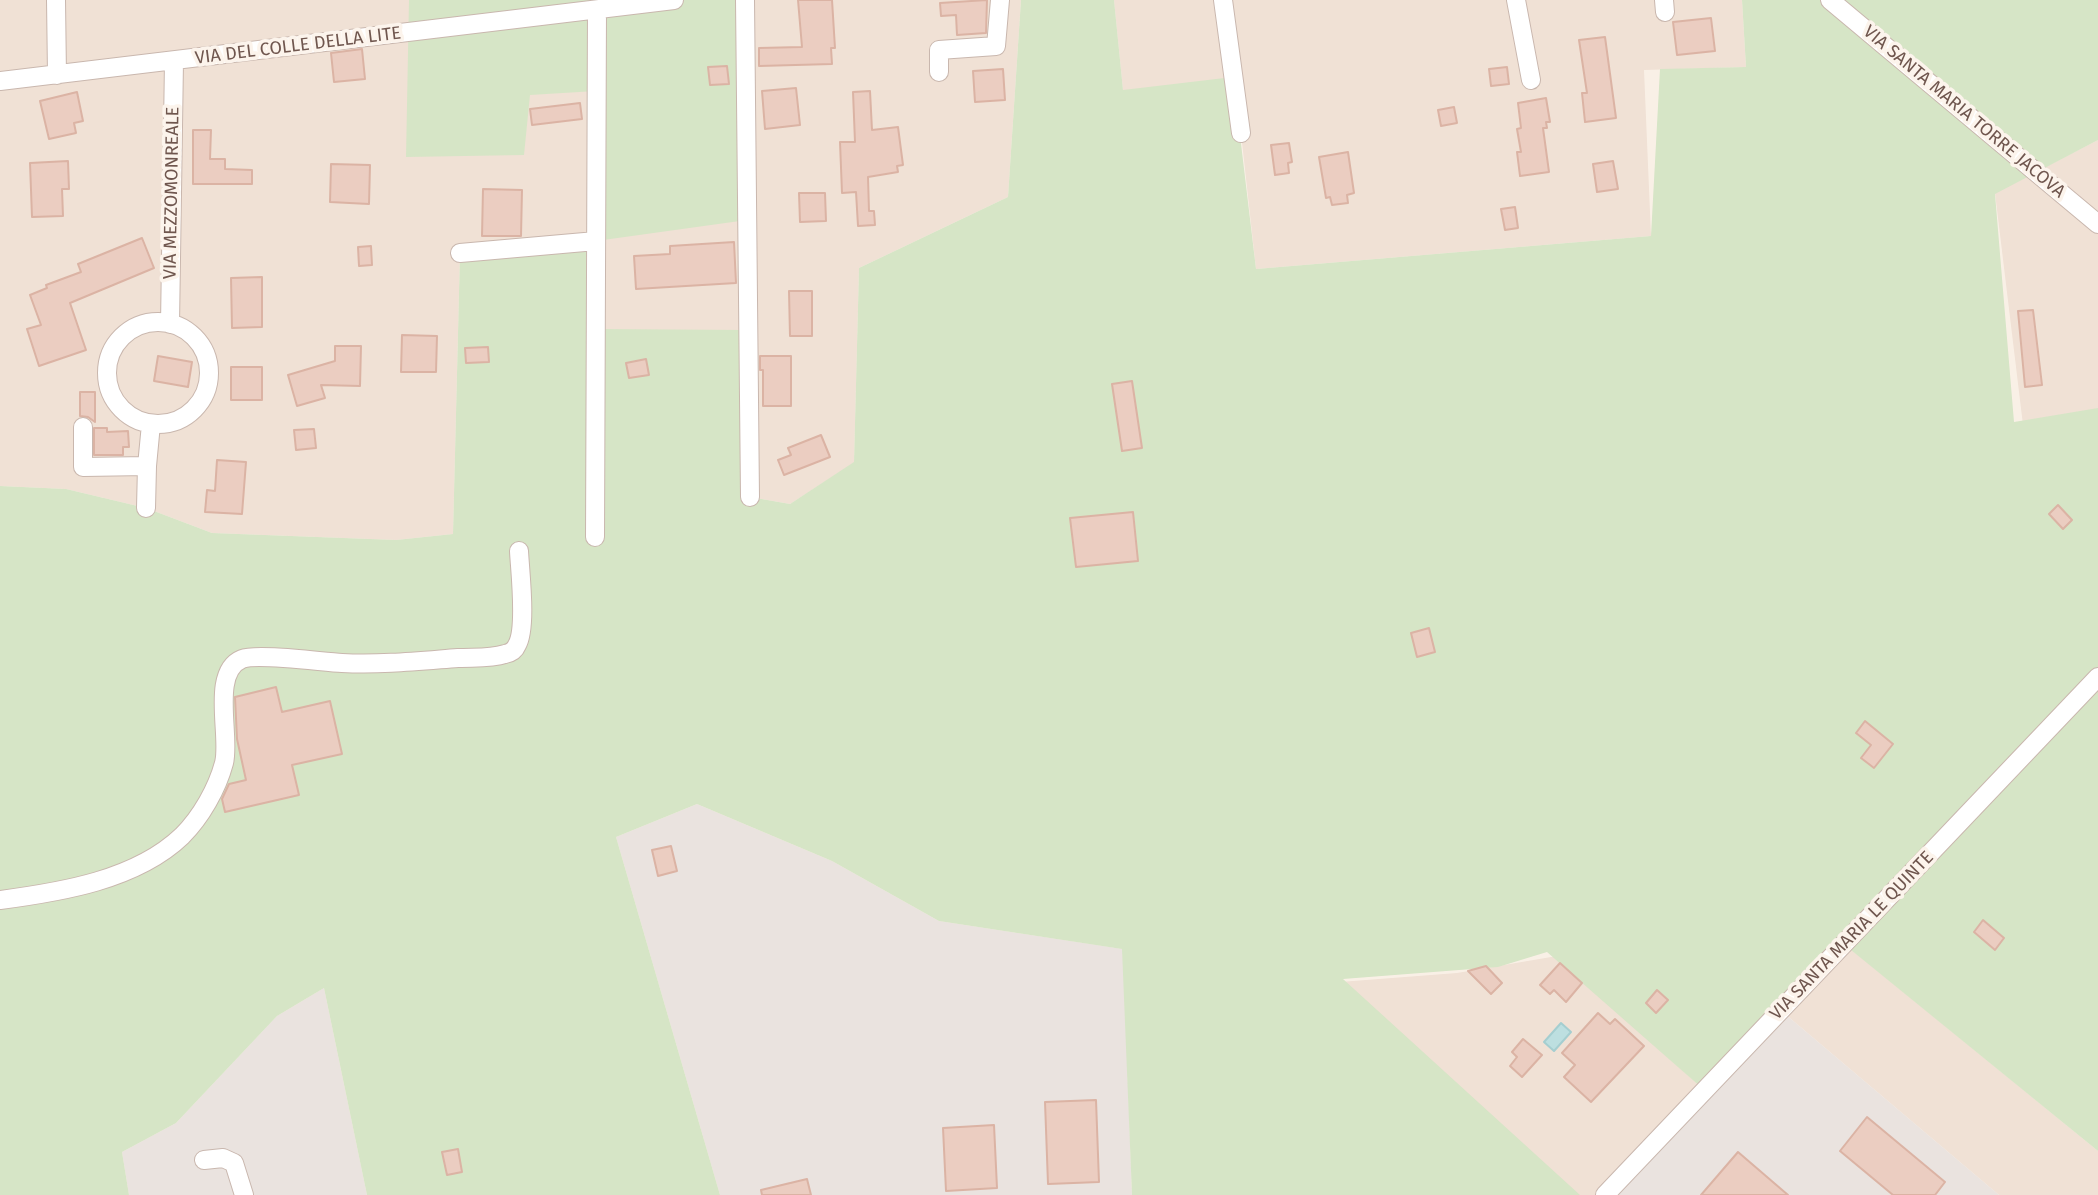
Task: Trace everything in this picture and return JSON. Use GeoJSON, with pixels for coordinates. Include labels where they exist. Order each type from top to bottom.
{"type":"FeatureCollection","features":[{"type":"Feature","properties":{"kind":"street"},"geometry":{"type":"LineString","coordinates":[[56,0],[57,75]]}},
{"type":"Feature","properties":{"kind":"street","name":"VIA DEL COLLE DELLA LITE"},"geometry":{"type":"LineString","coordinates":[[0,81],[674,0]]}},
{"type":"Feature","properties":{"kind":"street"},"geometry":{"type":"LineString","coordinates":[[745,0],[750,497]]}},
{"type":"Feature","properties":{"kind":"street"},"geometry":{"type":"LineString","coordinates":[[939,72],[939,50],[996,46],[1000,0]]}},
{"type":"Feature","properties":{"kind":"street"},"geometry":{"type":"LineString","coordinates":[[1223,0],[1241,133]]}},
{"type":"Feature","properties":{"kind":"street"},"geometry":{"type":"LineString","coordinates":[[1516,0],[1531,79]]}},
{"type":"Feature","properties":{"kind":"street","name":"VIA SANTA MARIA TORRE JACOVA"},"geometry":{"type":"LineString","coordinates":[[1830,0],[2098,223]]}},
{"type":"Feature","properties":{"kind":"street"},"geometry":{"type":"LineString","coordinates":[[595,537],[597,10]]}},
{"type":"Feature","properties":{"kind":"street","name":"VIA MEZZOMONREALE"},"geometry":{"type":"LineString","coordinates":[[170,324],[174,61]]}},
{"type":"Feature","properties":{"kind":"street"},"geometry":{"type":"LineString","coordinates":[[460,253],[596,241]]}},
{"type":"Feature","properties":{"kind":"street"},"geometry":{"type":"LineString","coordinates":[[154,322],[170,324],[184,330],[196,340],[204,352],[208,383],[194,410],[181,419],[166,424],[151,424],[135,419],[122,409],[112,396],[107,380],[113,348],[124,335],[138,326],[154,322]]}},
{"type":"Feature","properties":{"kind":"street"},"geometry":{"type":"LineString","coordinates":[[146,509],[146,466],[151,424]]}},
{"type":"Feature","properties":{"kind":"street"},"geometry":{"type":"LineString","coordinates":[[83,428],[83,467],[146,466]]}},
{"type":"Feature","properties":{"kind":"street"},"geometry":{"type":"LineString","coordinates":[[0,900],[99,880],[125,871],[181,836],[208,802],[221,773],[226,749],[225,684],[230,669],[239,661],[263,658],[361,664],[508,654],[516,647],[521,636],[519,551]]}},
{"type":"Feature","properties":{"kind":"street","name":"VIA SANTA MARIA LE QUINTE"},"geometry":{"type":"LineString","coordinates":[[1605,1195],[2098,677]]}},
{"type":"Feature","properties":{"kind":"street"},"geometry":{"type":"LineString","coordinates":[[204,1160],[223,1158],[234,1163],[244,1195]]}},
{"type":"Feature","properties":{"kind":"shaded area"},"geometry":{"type":"Polygon","coordinates":[[[0,0],[1021,0],[1008,197],[859,268],[854,463],[790,504],[750,497],[595,329],[460,253],[453,534],[396,540],[212,533],[146,508],[66,489],[0,486],[0,0]]]}},
{"type":"Feature","properties":{"kind":"shaded area"},"geometry":{"type":"Polygon","coordinates":[[[1114,0],[1742,0],[1746,67],[1644,70],[1651,236],[1256,269],[1241,133],[1123,90],[1114,0]]]}},
{"type":"Feature","properties":{"kind":"shaded area"},"geometry":{"type":"Polygon","coordinates":[[[2098,140],[2098,410],[2023,425],[1995,193],[2098,140]]]}},
{"type":"Feature","properties":{"kind":"shaded area"},"geometry":{"type":"Polygon","coordinates":[[[697,804],[832,861],[939,921],[1123,949],[1132,1195],[720,1195],[616,837],[697,804]]]}},
{"type":"Feature","properties":{"kind":"shaded area"},"geometry":{"type":"Polygon","coordinates":[[[1840,940],[2098,1151],[2098,1195],[1999,1195],[1778,1008],[1840,940]]]}},
{"type":"Feature","properties":{"kind":"shaded area"},"geometry":{"type":"Polygon","coordinates":[[[1557,956],[1703,1089],[1604,1195],[1573,1195],[1340,982],[1457,973],[1557,956]]]}},
{"type":"Feature","properties":{"kind":"shaded area"},"geometry":{"type":"Polygon","coordinates":[[[324,988],[367,1195],[129,1195],[122,1152],[176,1123],[277,1016],[324,988]]]}},
{"type":"Feature","properties":{"kind":"shaded area"},"geometry":{"type":"Polygon","coordinates":[[[1778,1008],[1999,1195],[1604,1195],[1778,1008]]]}},
{"type":"Feature","properties":{"kind":"green space"},"geometry":{"type":"Polygon","coordinates":[[[409,0],[745,0],[747,220],[596,241],[596,91],[530,95],[524,155],[406,157],[409,0]]]}},
{"type":"Feature","properties":{"kind":"green space"},"geometry":{"type":"Polygon","coordinates":[[[1021,0],[1114,0],[1123,90],[1233,77],[1256,269],[1651,236],[1660,69],[1746,67],[1742,0],[2098,0],[2098,140],[1995,194],[2014,422],[2098,408],[2098,1151],[1840,941],[1703,1089],[1547,952],[1498,967],[1343,979],[1580,1195],[1132,1195],[1122,949],[939,921],[832,861],[697,804],[616,837],[720,1195],[367,1195],[324,988],[277,1016],[176,1123],[122,1152],[129,1195],[0,1195],[0,486],[66,489],[146,508],[212,533],[396,540],[453,534],[460,253],[596,241],[596,329],[748,330],[750,497],[790,504],[854,462],[859,268],[1008,197],[1021,0]]]}},
{"type":"Feature","properties":{"kind":"water"},"geometry":{"type":"Polygon","coordinates":[[[1561,1023],[1571,1032],[1554,1051],[1544,1042],[1561,1023]]]}},
{"type":"Feature","properties":{"kind":"building"},"geometry":{"type":"Polygon","coordinates":[[[798,0],[832,0],[835,48],[831,48],[832,64],[759,66],[759,48],[802,47],[798,0]]]}},
{"type":"Feature","properties":{"kind":"building"},"geometry":{"type":"Polygon","coordinates":[[[987,0],[986,33],[957,35],[956,15],[941,16],[940,3],[987,0]]]}},
{"type":"Feature","properties":{"kind":"building"},"geometry":{"type":"Polygon","coordinates":[[[1711,18],[1715,51],[1677,55],[1673,22],[1711,18]]]}},
{"type":"Feature","properties":{"kind":"building"},"geometry":{"type":"Polygon","coordinates":[[[1605,37],[1616,118],[1585,122],[1582,93],[1587,93],[1579,40],[1605,37]]]}},
{"type":"Feature","properties":{"kind":"building"},"geometry":{"type":"Polygon","coordinates":[[[362,49],[365,79],[334,82],[331,53],[362,49]]]}},
{"type":"Feature","properties":{"kind":"building"},"geometry":{"type":"Polygon","coordinates":[[[727,66],[729,84],[710,85],[708,67],[727,66]]]}},
{"type":"Feature","properties":{"kind":"building"},"geometry":{"type":"Polygon","coordinates":[[[1507,67],[1509,84],[1491,86],[1489,69],[1507,67]]]}},
{"type":"Feature","properties":{"kind":"building"},"geometry":{"type":"Polygon","coordinates":[[[1003,69],[1005,100],[975,102],[973,71],[1003,69]]]}},
{"type":"Feature","properties":{"kind":"building"},"geometry":{"type":"Polygon","coordinates":[[[796,88],[800,125],[765,129],[762,91],[796,88]]]}},
{"type":"Feature","properties":{"kind":"building"},"geometry":{"type":"Polygon","coordinates":[[[870,91],[872,130],[898,127],[903,165],[897,166],[898,172],[868,177],[869,211],[874,211],[875,225],[858,226],[856,192],[842,193],[840,142],[855,142],[853,92],[870,91]]]}},
{"type":"Feature","properties":{"kind":"building"},"geometry":{"type":"Polygon","coordinates":[[[77,92],[83,121],[74,123],[76,133],[49,139],[40,101],[77,92]]]}},
{"type":"Feature","properties":{"kind":"building"},"geometry":{"type":"Polygon","coordinates":[[[1546,98],[1550,122],[1546,122],[1547,128],[1543,128],[1549,172],[1520,176],[1517,152],[1521,152],[1517,129],[1521,128],[1518,103],[1546,98]]]}},
{"type":"Feature","properties":{"kind":"building"},"geometry":{"type":"Polygon","coordinates":[[[580,103],[582,119],[532,125],[530,109],[580,103]]]}},
{"type":"Feature","properties":{"kind":"building"},"geometry":{"type":"Polygon","coordinates":[[[1454,107],[1457,123],[1441,126],[1438,110],[1454,107]]]}},
{"type":"Feature","properties":{"kind":"building"},"geometry":{"type":"Polygon","coordinates":[[[193,130],[211,130],[210,159],[225,159],[225,169],[252,170],[252,184],[193,184],[193,130]]]}},
{"type":"Feature","properties":{"kind":"building"},"geometry":{"type":"Polygon","coordinates":[[[1289,143],[1292,162],[1288,163],[1289,173],[1275,175],[1271,145],[1289,143]]]}},
{"type":"Feature","properties":{"kind":"building"},"geometry":{"type":"Polygon","coordinates":[[[1348,152],[1354,193],[1347,195],[1348,203],[1332,205],[1330,197],[1326,198],[1319,157],[1348,152]]]}},
{"type":"Feature","properties":{"kind":"building"},"geometry":{"type":"Polygon","coordinates":[[[68,161],[69,189],[62,189],[63,216],[32,217],[30,163],[68,161]]]}},
{"type":"Feature","properties":{"kind":"building"},"geometry":{"type":"Polygon","coordinates":[[[1613,161],[1618,189],[1597,192],[1593,164],[1613,161]]]}},
{"type":"Feature","properties":{"kind":"building"},"geometry":{"type":"Polygon","coordinates":[[[331,164],[370,165],[369,204],[330,202],[331,164]]]}},
{"type":"Feature","properties":{"kind":"building"},"geometry":{"type":"Polygon","coordinates":[[[483,189],[522,190],[521,236],[482,236],[483,189]]]}},
{"type":"Feature","properties":{"kind":"building"},"geometry":{"type":"Polygon","coordinates":[[[799,193],[825,193],[826,221],[800,222],[799,193]]]}},
{"type":"Feature","properties":{"kind":"building"},"geometry":{"type":"Polygon","coordinates":[[[1515,207],[1518,228],[1505,230],[1501,209],[1515,207]]]}},
{"type":"Feature","properties":{"kind":"building"},"geometry":{"type":"Polygon","coordinates":[[[142,238],[154,268],[70,303],[86,350],[39,366],[27,329],[41,325],[30,295],[47,288],[46,285],[81,272],[78,264],[142,238]]]}},
{"type":"Feature","properties":{"kind":"building"},"geometry":{"type":"Polygon","coordinates":[[[734,242],[736,283],[636,289],[634,256],[670,254],[670,246],[734,242]]]}},
{"type":"Feature","properties":{"kind":"building"},"geometry":{"type":"Polygon","coordinates":[[[371,246],[372,265],[359,266],[358,247],[371,246]]]}},
{"type":"Feature","properties":{"kind":"building"},"geometry":{"type":"Polygon","coordinates":[[[262,277],[262,327],[232,328],[231,278],[262,277]]]}},
{"type":"Feature","properties":{"kind":"building"},"geometry":{"type":"Polygon","coordinates":[[[789,291],[812,291],[812,336],[790,336],[789,291]]]}},
{"type":"Feature","properties":{"kind":"building"},"geometry":{"type":"Polygon","coordinates":[[[2033,310],[2042,385],[2025,387],[2018,311],[2033,310]]]}},
{"type":"Feature","properties":{"kind":"building"},"geometry":{"type":"Polygon","coordinates":[[[402,335],[437,336],[436,372],[401,372],[402,335]]]}},
{"type":"Feature","properties":{"kind":"building"},"geometry":{"type":"Polygon","coordinates":[[[335,346],[361,346],[360,386],[321,385],[325,398],[297,406],[288,375],[335,361],[335,346]]]}},
{"type":"Feature","properties":{"kind":"building"},"geometry":{"type":"Polygon","coordinates":[[[488,347],[489,362],[466,363],[465,348],[488,347]]]}},
{"type":"Feature","properties":{"kind":"building"},"geometry":{"type":"Polygon","coordinates":[[[158,356],[192,362],[188,387],[154,381],[158,356]]]}},
{"type":"Feature","properties":{"kind":"building"},"geometry":{"type":"Polygon","coordinates":[[[760,356],[791,356],[791,406],[763,406],[763,370],[760,370],[760,356]]]}},
{"type":"Feature","properties":{"kind":"building"},"geometry":{"type":"Polygon","coordinates":[[[646,359],[649,375],[629,378],[626,363],[646,359]]]}},
{"type":"Feature","properties":{"kind":"building"},"geometry":{"type":"Polygon","coordinates":[[[231,367],[262,367],[262,400],[231,400],[231,367]]]}},
{"type":"Feature","properties":{"kind":"building"},"geometry":{"type":"Polygon","coordinates":[[[1132,381],[1142,448],[1122,451],[1112,384],[1132,381]]]}},
{"type":"Feature","properties":{"kind":"building"},"geometry":{"type":"Polygon","coordinates":[[[80,392],[95,392],[95,422],[80,416],[80,392]]]}},
{"type":"Feature","properties":{"kind":"building"},"geometry":{"type":"Polygon","coordinates":[[[94,428],[107,428],[107,432],[128,431],[129,447],[123,447],[123,455],[94,455],[94,428]]]}},
{"type":"Feature","properties":{"kind":"building"},"geometry":{"type":"Polygon","coordinates":[[[314,429],[316,448],[296,450],[294,430],[314,429]]]}},
{"type":"Feature","properties":{"kind":"building"},"geometry":{"type":"Polygon","coordinates":[[[821,435],[830,457],[784,475],[778,460],[791,455],[788,448],[821,435]]]}},
{"type":"Feature","properties":{"kind":"building"},"geometry":{"type":"Polygon","coordinates":[[[217,460],[246,462],[242,514],[205,512],[207,490],[215,491],[217,460]]]}},
{"type":"Feature","properties":{"kind":"building"},"geometry":{"type":"Polygon","coordinates":[[[2058,505],[2072,520],[2063,529],[2049,514],[2058,505]]]}},
{"type":"Feature","properties":{"kind":"building"},"geometry":{"type":"Polygon","coordinates":[[[1133,512],[1138,561],[1076,567],[1070,518],[1133,512]]]}},
{"type":"Feature","properties":{"kind":"building"},"geometry":{"type":"Polygon","coordinates":[[[1429,628],[1435,652],[1417,657],[1411,633],[1429,628]]]}},
{"type":"Feature","properties":{"kind":"building"},"geometry":{"type":"Polygon","coordinates":[[[276,687],[282,712],[330,701],[342,754],[292,765],[299,795],[225,812],[222,799],[229,784],[246,780],[237,739],[235,697],[276,687]]]}},
{"type":"Feature","properties":{"kind":"building"},"geometry":{"type":"Polygon","coordinates":[[[1865,721],[1893,744],[1874,768],[1861,758],[1871,745],[1856,733],[1865,721]]]}},
{"type":"Feature","properties":{"kind":"building"},"geometry":{"type":"Polygon","coordinates":[[[671,846],[677,871],[658,876],[652,850],[671,846]]]}},
{"type":"Feature","properties":{"kind":"building"},"geometry":{"type":"Polygon","coordinates":[[[1983,920],[2004,938],[1995,950],[1974,932],[1983,920]]]}},
{"type":"Feature","properties":{"kind":"building"},"geometry":{"type":"Polygon","coordinates":[[[1560,963],[1582,983],[1566,1002],[1554,990],[1550,994],[1540,985],[1560,963]]]}},
{"type":"Feature","properties":{"kind":"building"},"geometry":{"type":"Polygon","coordinates":[[[1486,966],[1502,983],[1491,994],[1468,971],[1486,966]]]}},
{"type":"Feature","properties":{"kind":"building"},"geometry":{"type":"Polygon","coordinates":[[[1657,990],[1668,1000],[1656,1013],[1646,1003],[1657,990]]]}},
{"type":"Feature","properties":{"kind":"building"},"geometry":{"type":"Polygon","coordinates":[[[1598,1013],[1610,1024],[1615,1019],[1644,1046],[1591,1102],[1564,1077],[1575,1065],[1562,1053],[1598,1013]]]}},
{"type":"Feature","properties":{"kind":"building"},"geometry":{"type":"Polygon","coordinates":[[[1523,1039],[1542,1055],[1522,1077],[1510,1066],[1517,1057],[1512,1052],[1523,1039]]]}},
{"type":"Feature","properties":{"kind":"building"},"geometry":{"type":"Polygon","coordinates":[[[1096,1100],[1099,1182],[1048,1184],[1045,1102],[1096,1100]]]}},
{"type":"Feature","properties":{"kind":"building"},"geometry":{"type":"Polygon","coordinates":[[[1867,1117],[1945,1182],[1935,1195],[1893,1195],[1840,1151],[1867,1117]]]}},
{"type":"Feature","properties":{"kind":"building"},"geometry":{"type":"Polygon","coordinates":[[[994,1125],[997,1188],[946,1191],[943,1128],[994,1125]]]}},
{"type":"Feature","properties":{"kind":"building"},"geometry":{"type":"Polygon","coordinates":[[[458,1149],[462,1172],[447,1175],[442,1152],[458,1149]]]}},
{"type":"Feature","properties":{"kind":"building"},"geometry":{"type":"Polygon","coordinates":[[[1738,1152],[1788,1195],[1701,1195],[1738,1152]]]}},
{"type":"Feature","properties":{"kind":"building"},"geometry":{"type":"Polygon","coordinates":[[[807,1179],[811,1195],[762,1195],[761,1190],[807,1179]]]}}]}
